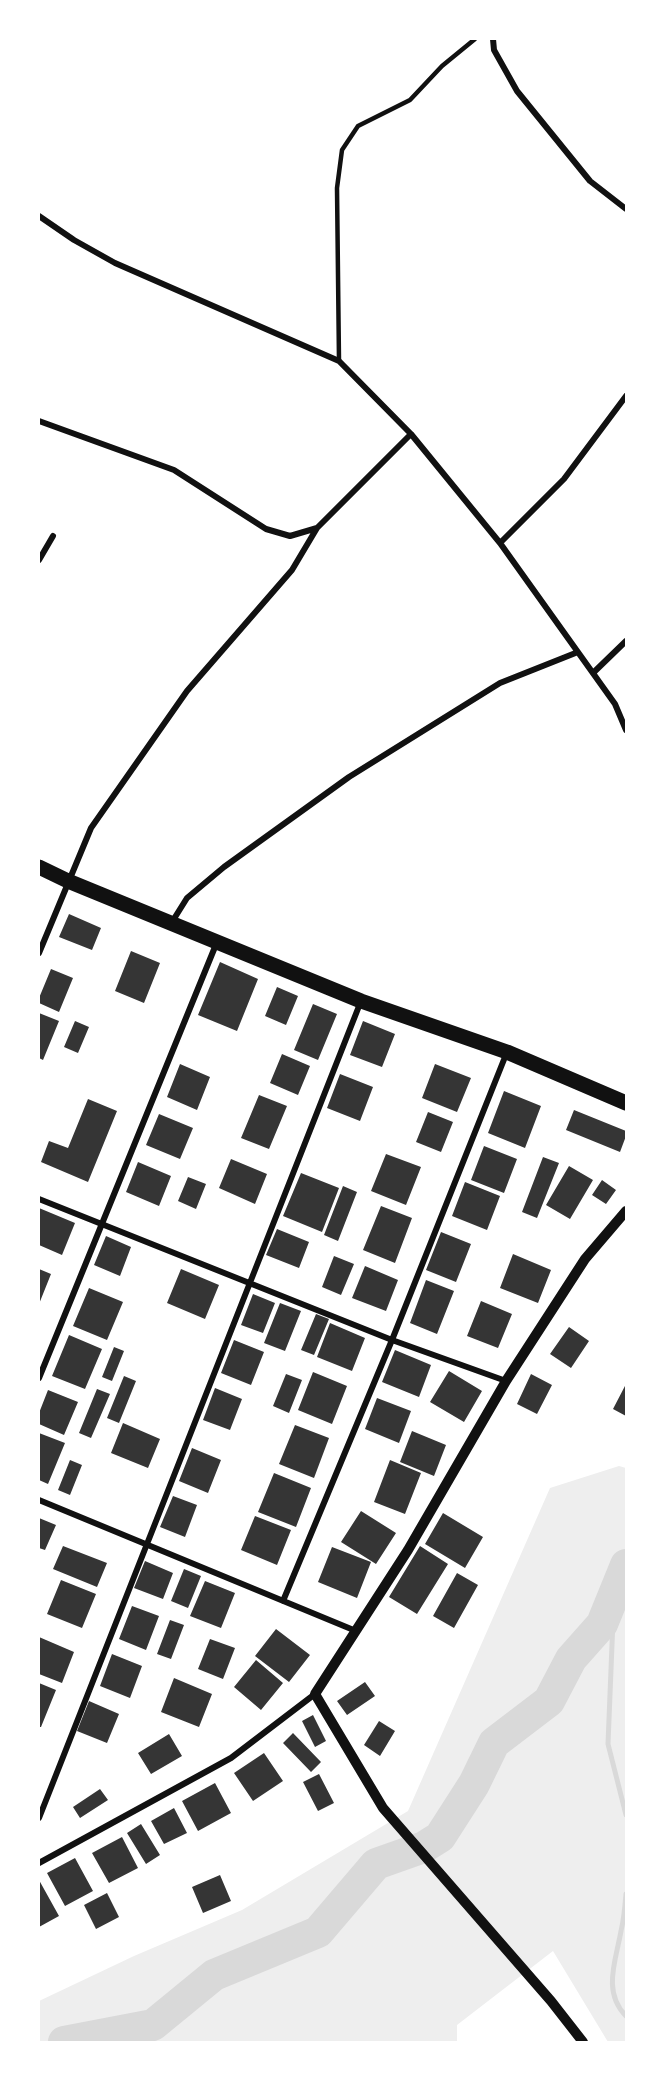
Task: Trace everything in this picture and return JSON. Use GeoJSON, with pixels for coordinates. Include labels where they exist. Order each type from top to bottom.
{"type":"FeatureCollection","features":[{"type":"Feature","properties":{"kind":"main road"},"geometry":{"type":"LineString","coordinates":[[39,867],[361,1000],[507,1052],[626,1103]]}},
{"type":"Feature","properties":{"kind":"street"},"geometry":{"type":"LineString","coordinates":[[493,39],[494,50],[517,91],[590,181],[626,209]]}},
{"type":"Feature","properties":{"kind":"street"},"geometry":{"type":"LineString","coordinates":[[39,216],[74,240],[115,262],[339,361],[411,434],[500,543],[615,704],[626,730]]}},
{"type":"Feature","properties":{"kind":"street"},"geometry":{"type":"LineString","coordinates":[[500,543],[564,479],[626,396]]}},
{"type":"Feature","properties":{"kind":"street"},"geometry":{"type":"LineString","coordinates":[[39,421],[174,470],[266,529],[290,536],[318,528]]}},
{"type":"Feature","properties":{"kind":"street"},"geometry":{"type":"LineString","coordinates":[[39,953],[91,828],[187,691],[292,570],[318,528],[411,434]]}},
{"type":"Feature","properties":{"kind":"street"},"geometry":{"type":"LineString","coordinates":[[39,560],[53,536]]}},
{"type":"Feature","properties":{"kind":"street"},"geometry":{"type":"LineString","coordinates":[[593,673],[626,641]]}},
{"type":"Feature","properties":{"kind":"street"},"geometry":{"type":"LineString","coordinates":[[172,923],[187,898],[224,867],[349,777],[500,682],[578,652]]}},
{"type":"Feature","properties":{"kind":"street"},"geometry":{"type":"LineString","coordinates":[[39,1378],[217,942]]}},
{"type":"Feature","properties":{"kind":"street"},"geometry":{"type":"LineString","coordinates":[[39,1818],[361,1000]]}},
{"type":"Feature","properties":{"kind":"street"},"geometry":{"type":"LineString","coordinates":[[283,1601],[392,1340],[507,1052]]}},
{"type":"Feature","properties":{"kind":"street"},"geometry":{"type":"LineString","coordinates":[[39,1199],[392,1340],[506,1382]]}},
{"type":"Feature","properties":{"kind":"street"},"geometry":{"type":"LineString","coordinates":[[39,1863],[231,1758],[315,1694],[408,1550],[506,1382],[585,1259],[626,1211]]}},
{"type":"Feature","properties":{"kind":"street"},"geometry":{"type":"LineString","coordinates":[[39,1500],[356,1631]]}},
{"type":"Feature","properties":{"kind":"street"},"geometry":{"type":"LineString","coordinates":[[315,1694],[383,1808],[551,2001],[583,2042]]}},
{"type":"Feature","properties":{"kind":"lane"},"geometry":{"type":"LineString","coordinates":[[339,361],[337,188],[342,150],[358,126],[410,100],[442,66],[475,39]]}},
{"type":"Feature","properties":{"kind":"shaded area"},"geometry":{"type":"Polygon","coordinates":[[[619,1466],[626,1468],[626,2042],[608,2042],[553,1951],[457,2025],[457,2042],[39,2042],[39,2001],[134,1956],[242,1910],[408,1811],[550,1488],[619,1466]]]}},
{"type":"Feature","properties":{"kind":"building"},"geometry":{"type":"Polygon","coordinates":[[[69,914],[101,928],[92,950],[59,937],[69,914]]]}},
{"type":"Feature","properties":{"kind":"building"},"geometry":{"type":"Polygon","coordinates":[[[131,951],[160,963],[144,1003],[115,991],[131,951]]]}},
{"type":"Feature","properties":{"kind":"building"},"geometry":{"type":"Polygon","coordinates":[[[220,962],[258,979],[237,1031],[198,1015],[220,962]]]}},
{"type":"Feature","properties":{"kind":"building"},"geometry":{"type":"Polygon","coordinates":[[[51,969],[73,978],[59,1012],[39,1003],[51,969]]]}},
{"type":"Feature","properties":{"kind":"building"},"geometry":{"type":"Polygon","coordinates":[[[277,987],[298,996],[286,1025],[265,1016],[277,987]]]}},
{"type":"Feature","properties":{"kind":"building"},"geometry":{"type":"Polygon","coordinates":[[[313,1004],[337,1014],[318,1060],[294,1050],[313,1004]]]}},
{"type":"Feature","properties":{"kind":"building"},"geometry":{"type":"Polygon","coordinates":[[[39,1013],[59,1021],[43,1060],[39,1058],[39,1013]]]}},
{"type":"Feature","properties":{"kind":"building"},"geometry":{"type":"Polygon","coordinates":[[[75,1021],[89,1027],[78,1053],[64,1047],[75,1021]]]}},
{"type":"Feature","properties":{"kind":"building"},"geometry":{"type":"Polygon","coordinates":[[[363,1021],[395,1034],[382,1067],[350,1055],[363,1021]]]}},
{"type":"Feature","properties":{"kind":"building"},"geometry":{"type":"Polygon","coordinates":[[[282,1054],[310,1066],[298,1095],[270,1083],[282,1054]]]}},
{"type":"Feature","properties":{"kind":"building"},"geometry":{"type":"Polygon","coordinates":[[[180,1064],[210,1077],[197,1110],[167,1097],[180,1064]]]}},
{"type":"Feature","properties":{"kind":"building"},"geometry":{"type":"Polygon","coordinates":[[[435,1064],[471,1078],[457,1112],[422,1098],[435,1064]]]}},
{"type":"Feature","properties":{"kind":"building"},"geometry":{"type":"Polygon","coordinates":[[[340,1074],[373,1087],[360,1121],[327,1108],[340,1074]]]}},
{"type":"Feature","properties":{"kind":"building"},"geometry":{"type":"Polygon","coordinates":[[[504,1091],[541,1106],[525,1148],[488,1133],[504,1091]]]}},
{"type":"Feature","properties":{"kind":"building"},"geometry":{"type":"Polygon","coordinates":[[[259,1095],[287,1106],[269,1149],[241,1138],[259,1095]]]}},
{"type":"Feature","properties":{"kind":"building"},"geometry":{"type":"Polygon","coordinates":[[[88,1099],[117,1111],[88,1182],[41,1162],[49,1141],[68,1148],[88,1099]]]}},
{"type":"Feature","properties":{"kind":"building"},"geometry":{"type":"Polygon","coordinates":[[[574,1110],[626,1131],[620,1152],[566,1130],[574,1110]]]}},
{"type":"Feature","properties":{"kind":"building"},"geometry":{"type":"Polygon","coordinates":[[[428,1112],[453,1122],[441,1152],[416,1142],[428,1112]]]}},
{"type":"Feature","properties":{"kind":"building"},"geometry":{"type":"Polygon","coordinates":[[[159,1114],[193,1128],[180,1159],[146,1145],[159,1114]]]}},
{"type":"Feature","properties":{"kind":"building"},"geometry":{"type":"Polygon","coordinates":[[[484,1146],[517,1159],[504,1193],[471,1180],[484,1146]]]}},
{"type":"Feature","properties":{"kind":"building"},"geometry":{"type":"Polygon","coordinates":[[[386,1154],[421,1167],[406,1205],[371,1191],[386,1154]]]}},
{"type":"Feature","properties":{"kind":"building"},"geometry":{"type":"Polygon","coordinates":[[[543,1157],[559,1163],[537,1218],[522,1212],[543,1157]]]}},
{"type":"Feature","properties":{"kind":"building"},"geometry":{"type":"Polygon","coordinates":[[[231,1159],[267,1174],[255,1204],[219,1188],[231,1159]]]}},
{"type":"Feature","properties":{"kind":"building"},"geometry":{"type":"Polygon","coordinates":[[[138,1162],[171,1176],[159,1206],[126,1192],[138,1162]]]}},
{"type":"Feature","properties":{"kind":"building"},"geometry":{"type":"Polygon","coordinates":[[[569,1166],[593,1180],[570,1219],[546,1205],[569,1166]]]}},
{"type":"Feature","properties":{"kind":"building"},"geometry":{"type":"Polygon","coordinates":[[[301,1173],[339,1188],[322,1232],[283,1216],[301,1173]]]}},
{"type":"Feature","properties":{"kind":"building"},"geometry":{"type":"Polygon","coordinates":[[[188,1177],[206,1184],[196,1209],[178,1201],[188,1177]]]}},
{"type":"Feature","properties":{"kind":"building"},"geometry":{"type":"Polygon","coordinates":[[[602,1180],[616,1190],[606,1204],[592,1195],[602,1180]]]}},
{"type":"Feature","properties":{"kind":"building"},"geometry":{"type":"Polygon","coordinates":[[[465,1182],[500,1196],[487,1230],[452,1216],[465,1182]]]}},
{"type":"Feature","properties":{"kind":"building"},"geometry":{"type":"Polygon","coordinates":[[[343,1186],[357,1192],[338,1241],[324,1235],[343,1186]]]}},
{"type":"Feature","properties":{"kind":"building"},"geometry":{"type":"Polygon","coordinates":[[[381,1206],[412,1218],[395,1263],[363,1250],[381,1206]]]}},
{"type":"Feature","properties":{"kind":"building"},"geometry":{"type":"Polygon","coordinates":[[[39,1208],[75,1223],[62,1255],[39,1245],[39,1208]]]}},
{"type":"Feature","properties":{"kind":"building"},"geometry":{"type":"Polygon","coordinates":[[[277,1229],[309,1242],[299,1268],[266,1255],[277,1229]]]}},
{"type":"Feature","properties":{"kind":"building"},"geometry":{"type":"Polygon","coordinates":[[[441,1232],[471,1244],[456,1282],[426,1270],[441,1232]]]}},
{"type":"Feature","properties":{"kind":"building"},"geometry":{"type":"Polygon","coordinates":[[[106,1236],[131,1247],[120,1276],[94,1265],[106,1236]]]}},
{"type":"Feature","properties":{"kind":"building"},"geometry":{"type":"Polygon","coordinates":[[[513,1254],[551,1270],[538,1303],[500,1288],[513,1254]]]}},
{"type":"Feature","properties":{"kind":"building"},"geometry":{"type":"Polygon","coordinates":[[[334,1256],[354,1264],[341,1295],[322,1287],[334,1256]]]}},
{"type":"Feature","properties":{"kind":"building"},"geometry":{"type":"Polygon","coordinates":[[[365,1266],[398,1280],[386,1311],[352,1298],[365,1266]]]}},
{"type":"Feature","properties":{"kind":"building"},"geometry":{"type":"Polygon","coordinates":[[[39,1269],[51,1274],[39,1304],[39,1269]]]}},
{"type":"Feature","properties":{"kind":"building"},"geometry":{"type":"Polygon","coordinates":[[[181,1269],[219,1285],[205,1319],[167,1303],[181,1269]]]}},
{"type":"Feature","properties":{"kind":"building"},"geometry":{"type":"Polygon","coordinates":[[[426,1280],[454,1291],[437,1334],[410,1323],[426,1280]]]}},
{"type":"Feature","properties":{"kind":"building"},"geometry":{"type":"Polygon","coordinates":[[[89,1288],[123,1302],[107,1340],[73,1326],[89,1288]]]}},
{"type":"Feature","properties":{"kind":"building"},"geometry":{"type":"Polygon","coordinates":[[[253,1294],[275,1303],[263,1333],[241,1325],[253,1294]]]}},
{"type":"Feature","properties":{"kind":"building"},"geometry":{"type":"Polygon","coordinates":[[[481,1301],[512,1314],[498,1348],[467,1336],[481,1301]]]}},
{"type":"Feature","properties":{"kind":"building"},"geometry":{"type":"Polygon","coordinates":[[[280,1303],[301,1311],[285,1351],[264,1343],[280,1303]]]}},
{"type":"Feature","properties":{"kind":"building"},"geometry":{"type":"Polygon","coordinates":[[[316,1314],[329,1319],[314,1355],[301,1350],[316,1314]]]}},
{"type":"Feature","properties":{"kind":"building"},"geometry":{"type":"Polygon","coordinates":[[[330,1323],[365,1338],[352,1371],[317,1357],[330,1323]]]}},
{"type":"Feature","properties":{"kind":"building"},"geometry":{"type":"Polygon","coordinates":[[[569,1327],[589,1341],[571,1368],[550,1354],[569,1327]]]}},
{"type":"Feature","properties":{"kind":"building"},"geometry":{"type":"Polygon","coordinates":[[[69,1335],[102,1349],[85,1389],[52,1376],[69,1335]]]}},
{"type":"Feature","properties":{"kind":"building"},"geometry":{"type":"Polygon","coordinates":[[[234,1340],[264,1352],[251,1385],[221,1373],[234,1340]]]}},
{"type":"Feature","properties":{"kind":"building"},"geometry":{"type":"Polygon","coordinates":[[[114,1347],[124,1351],[112,1381],[102,1377],[114,1347]]]}},
{"type":"Feature","properties":{"kind":"building"},"geometry":{"type":"Polygon","coordinates":[[[395,1350],[431,1365],[419,1397],[382,1382],[395,1350]]]}},
{"type":"Feature","properties":{"kind":"building"},"geometry":{"type":"Polygon","coordinates":[[[449,1371],[482,1391],[464,1422],[430,1402],[449,1371]]]}},
{"type":"Feature","properties":{"kind":"building"},"geometry":{"type":"Polygon","coordinates":[[[313,1372],[347,1386],[332,1424],[298,1410],[313,1372]]]}},
{"type":"Feature","properties":{"kind":"building"},"geometry":{"type":"Polygon","coordinates":[[[286,1374],[302,1380],[289,1413],[273,1406],[286,1374]]]}},
{"type":"Feature","properties":{"kind":"building"},"geometry":{"type":"Polygon","coordinates":[[[531,1374],[552,1385],[537,1414],[517,1404],[531,1374]]]}},
{"type":"Feature","properties":{"kind":"building"},"geometry":{"type":"Polygon","coordinates":[[[124,1376],[136,1381],[119,1423],[107,1418],[124,1376]]]}},
{"type":"Feature","properties":{"kind":"building"},"geometry":{"type":"Polygon","coordinates":[[[626,1384],[626,1416],[613,1409],[626,1384]]]}},
{"type":"Feature","properties":{"kind":"building"},"geometry":{"type":"Polygon","coordinates":[[[215,1388],[242,1399],[230,1430],[203,1420],[215,1388]]]}},
{"type":"Feature","properties":{"kind":"building"},"geometry":{"type":"Polygon","coordinates":[[[97,1389],[110,1394],[91,1438],[79,1433],[97,1389]]]}},
{"type":"Feature","properties":{"kind":"building"},"geometry":{"type":"Polygon","coordinates":[[[48,1390],[78,1402],[64,1435],[39,1424],[39,1413],[48,1390]]]}},
{"type":"Feature","properties":{"kind":"building"},"geometry":{"type":"Polygon","coordinates":[[[377,1398],[411,1411],[399,1443],[365,1429],[377,1398]]]}},
{"type":"Feature","properties":{"kind":"building"},"geometry":{"type":"Polygon","coordinates":[[[123,1423],[160,1439],[148,1468],[111,1453],[123,1423]]]}},
{"type":"Feature","properties":{"kind":"building"},"geometry":{"type":"Polygon","coordinates":[[[295,1425],[329,1438],[314,1478],[279,1464],[295,1425]]]}},
{"type":"Feature","properties":{"kind":"building"},"geometry":{"type":"Polygon","coordinates":[[[412,1431],[446,1445],[434,1476],[400,1462],[412,1431]]]}},
{"type":"Feature","properties":{"kind":"building"},"geometry":{"type":"Polygon","coordinates":[[[39,1433],[65,1443],[48,1484],[39,1480],[39,1433]]]}},
{"type":"Feature","properties":{"kind":"building"},"geometry":{"type":"Polygon","coordinates":[[[192,1448],[221,1460],[208,1493],[179,1481],[192,1448]]]}},
{"type":"Feature","properties":{"kind":"building"},"geometry":{"type":"Polygon","coordinates":[[[70,1460],[82,1465],[70,1495],[58,1490],[70,1460]]]}},
{"type":"Feature","properties":{"kind":"building"},"geometry":{"type":"Polygon","coordinates":[[[390,1460],[421,1473],[405,1514],[374,1502],[390,1460]]]}},
{"type":"Feature","properties":{"kind":"building"},"geometry":{"type":"Polygon","coordinates":[[[274,1473],[311,1488],[296,1527],[258,1512],[274,1473]]]}},
{"type":"Feature","properties":{"kind":"building"},"geometry":{"type":"Polygon","coordinates":[[[173,1496],[197,1505],[185,1537],[160,1527],[173,1496]]]}},
{"type":"Feature","properties":{"kind":"building"},"geometry":{"type":"Polygon","coordinates":[[[361,1511],[396,1533],[376,1564],[341,1542],[361,1511]]]}},
{"type":"Feature","properties":{"kind":"building"},"geometry":{"type":"Polygon","coordinates":[[[443,1513],[483,1537],[465,1568],[425,1544],[443,1513]]]}},
{"type":"Feature","properties":{"kind":"building"},"geometry":{"type":"Polygon","coordinates":[[[255,1516],[291,1530],[277,1565],[241,1550],[255,1516]]]}},
{"type":"Feature","properties":{"kind":"building"},"geometry":{"type":"Polygon","coordinates":[[[39,1518],[56,1525],[45,1550],[39,1548],[39,1518]]]}},
{"type":"Feature","properties":{"kind":"building"},"geometry":{"type":"Polygon","coordinates":[[[63,1546],[107,1563],[97,1587],[53,1569],[63,1546]]]}},
{"type":"Feature","properties":{"kind":"building"},"geometry":{"type":"Polygon","coordinates":[[[420,1546],[448,1564],[417,1614],[389,1597],[420,1546]]]}},
{"type":"Feature","properties":{"kind":"building"},"geometry":{"type":"Polygon","coordinates":[[[332,1547],[371,1562],[357,1598],[318,1582],[332,1547]]]}},
{"type":"Feature","properties":{"kind":"building"},"geometry":{"type":"Polygon","coordinates":[[[145,1561],[173,1573],[163,1599],[134,1588],[145,1561]]]}},
{"type":"Feature","properties":{"kind":"building"},"geometry":{"type":"Polygon","coordinates":[[[184,1569],[201,1576],[188,1608],[171,1601],[184,1569]]]}},
{"type":"Feature","properties":{"kind":"building"},"geometry":{"type":"Polygon","coordinates":[[[457,1573],[478,1585],[454,1628],[433,1616],[457,1573]]]}},
{"type":"Feature","properties":{"kind":"building"},"geometry":{"type":"Polygon","coordinates":[[[61,1580],[96,1594],[82,1628],[47,1614],[61,1580]]]}},
{"type":"Feature","properties":{"kind":"building"},"geometry":{"type":"Polygon","coordinates":[[[205,1581],[235,1593],[221,1628],[190,1616],[205,1581]]]}},
{"type":"Feature","properties":{"kind":"building"},"geometry":{"type":"Polygon","coordinates":[[[132,1606],[159,1616],[146,1650],[119,1639],[132,1606]]]}},
{"type":"Feature","properties":{"kind":"building"},"geometry":{"type":"Polygon","coordinates":[[[170,1620],[184,1625],[171,1659],[157,1654],[170,1620]]]}},
{"type":"Feature","properties":{"kind":"building"},"geometry":{"type":"Polygon","coordinates":[[[276,1629],[310,1655],[289,1682],[255,1656],[276,1629]]]}},
{"type":"Feature","properties":{"kind":"building"},"geometry":{"type":"Polygon","coordinates":[[[39,1637],[74,1652],[62,1683],[39,1674],[39,1637]]]}},
{"type":"Feature","properties":{"kind":"building"},"geometry":{"type":"Polygon","coordinates":[[[210,1639],[235,1648],[223,1679],[198,1669],[210,1639]]]}},
{"type":"Feature","properties":{"kind":"building"},"geometry":{"type":"Polygon","coordinates":[[[112,1654],[142,1666],[130,1698],[100,1686],[112,1654]]]}},
{"type":"Feature","properties":{"kind":"building"},"geometry":{"type":"Polygon","coordinates":[[[256,1660],[283,1683],[261,1710],[234,1687],[256,1660]]]}},
{"type":"Feature","properties":{"kind":"building"},"geometry":{"type":"Polygon","coordinates":[[[174,1678],[212,1694],[199,1727],[161,1712],[174,1678]]]}},
{"type":"Feature","properties":{"kind":"building"},"geometry":{"type":"Polygon","coordinates":[[[365,1682],[375,1696],[347,1715],[337,1701],[365,1682]]]}},
{"type":"Feature","properties":{"kind":"building"},"geometry":{"type":"Polygon","coordinates":[[[39,1683],[56,1690],[41,1727],[39,1727],[39,1683]]]}},
{"type":"Feature","properties":{"kind":"building"},"geometry":{"type":"Polygon","coordinates":[[[89,1701],[119,1714],[107,1743],[77,1731],[89,1701]]]}},
{"type":"Feature","properties":{"kind":"building"},"geometry":{"type":"Polygon","coordinates":[[[313,1715],[326,1741],[315,1747],[302,1721],[313,1715]]]}},
{"type":"Feature","properties":{"kind":"building"},"geometry":{"type":"Polygon","coordinates":[[[379,1721],[395,1731],[380,1756],[364,1745],[379,1721]]]}},
{"type":"Feature","properties":{"kind":"building"},"geometry":{"type":"Polygon","coordinates":[[[293,1733],[321,1762],[311,1772],[283,1743],[293,1733]]]}},
{"type":"Feature","properties":{"kind":"building"},"geometry":{"type":"Polygon","coordinates":[[[169,1734],[182,1756],[151,1774],[138,1753],[169,1734]]]}},
{"type":"Feature","properties":{"kind":"building"},"geometry":{"type":"Polygon","coordinates":[[[264,1753],[283,1781],[253,1801],[234,1773],[264,1753]]]}},
{"type":"Feature","properties":{"kind":"building"},"geometry":{"type":"Polygon","coordinates":[[[319,1774],[334,1803],[318,1811],[303,1782],[319,1774]]]}},
{"type":"Feature","properties":{"kind":"building"},"geometry":{"type":"Polygon","coordinates":[[[215,1783],[231,1813],[198,1831],[182,1801],[215,1783]]]}},
{"type":"Feature","properties":{"kind":"building"},"geometry":{"type":"Polygon","coordinates":[[[100,1789],[108,1800],[80,1818],[73,1807],[100,1789]]]}},
{"type":"Feature","properties":{"kind":"building"},"geometry":{"type":"Polygon","coordinates":[[[174,1808],[187,1833],[164,1844],[151,1821],[174,1808]]]}},
{"type":"Feature","properties":{"kind":"building"},"geometry":{"type":"Polygon","coordinates":[[[141,1824],[160,1855],[146,1864],[127,1833],[141,1824]]]}},
{"type":"Feature","properties":{"kind":"building"},"geometry":{"type":"Polygon","coordinates":[[[122,1837],[138,1868],[109,1883],[92,1853],[122,1837]]]}},
{"type":"Feature","properties":{"kind":"building"},"geometry":{"type":"Polygon","coordinates":[[[75,1858],[93,1891],[65,1906],[47,1873],[75,1858]]]}},
{"type":"Feature","properties":{"kind":"building"},"geometry":{"type":"Polygon","coordinates":[[[220,1875],[231,1901],[203,1913],[192,1887],[220,1875]]]}},
{"type":"Feature","properties":{"kind":"building"},"geometry":{"type":"Polygon","coordinates":[[[39,1880],[59,1916],[39,1927],[39,1880]]]}},
{"type":"Feature","properties":{"kind":"building"},"geometry":{"type":"Polygon","coordinates":[[[107,1893],[119,1917],[96,1929],[84,1905],[107,1893]]]}},
{"type":"Feature","properties":{"kind":"waterway"},"geometry":{"type":"LineString","coordinates":[[64,2042],[153,2025],[214,1975],[318,1932],[376,1864],[424,1847],[440,1837],[474,1784],[494,1743],[549,1701],[571,1659],[602,1624],[626,1565]]}},
{"type":"Feature","properties":{"kind":"waterway"},"geometry":{"type":"LineString","coordinates":[[614,1595],[608,1744],[626,1815]]}},
{"type":"Feature","properties":{"kind":"waterway"},"geometry":{"type":"LineString","coordinates":[[626,1894],[613,1975],[614,1997],[626,2016]]}}]}
